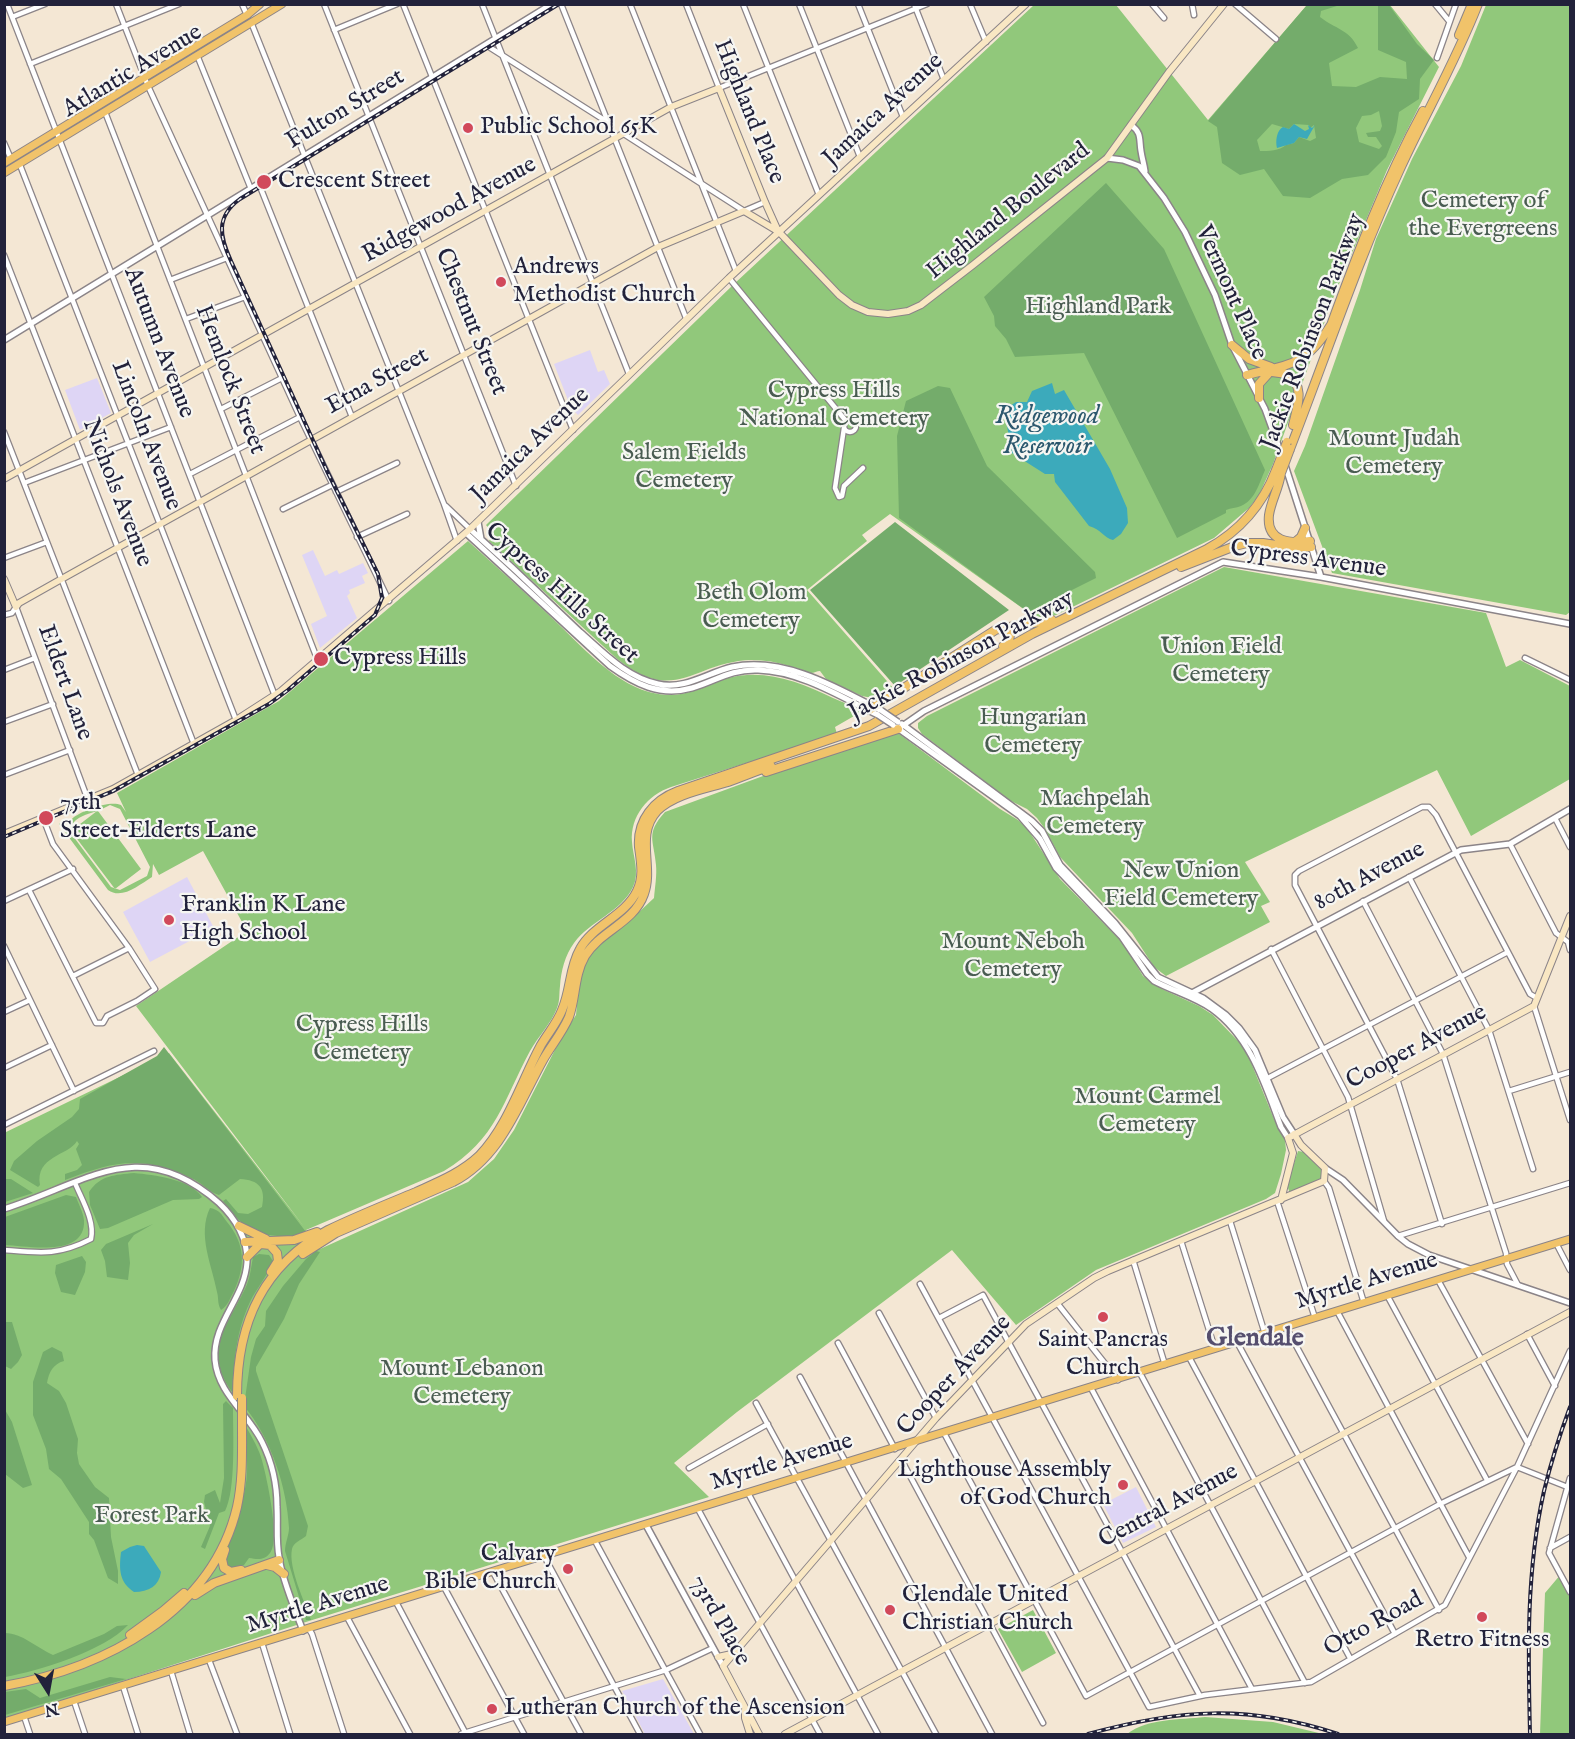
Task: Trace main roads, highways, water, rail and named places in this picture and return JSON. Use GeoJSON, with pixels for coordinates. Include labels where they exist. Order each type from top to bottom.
{"type":"FeatureCollection","features":[{"type":"Feature","properties":{"kind":"highway","name":"Jackie Robinson Parkway"},"geometry":{"type":"LineString","coordinates":[[1288,446],[1293,425],[1362,240],[1388,179],[1449,58],[1472,4]]}},
{"type":"Feature","properties":{"kind":"highway","name":"Jackie Robinson Parkway"},"geometry":{"type":"LineString","coordinates":[[239,1397],[243,1361],[250,1329],[260,1306],[295,1260],[321,1241],[453,1182],[474,1169],[506,1132],[568,1017],[577,976],[584,958],[595,943],[632,913],[644,895],[648,874],[646,834],[656,813],[675,799],[868,733],[1047,632],[1217,550],[1243,531],[1264,507],[1379,216],[1478,4]]}},
{"type":"Feature","properties":{"kind":"highway"},"geometry":{"type":"LineString","coordinates":[[1248,377],[1293,363],[1312,352],[1331,325]]}},
{"type":"Feature","properties":{"kind":"highway"},"geometry":{"type":"LineString","coordinates":[[1232,345],[1271,371],[1292,377],[1297,385],[1299,396],[1293,425]]}},
{"type":"Feature","properties":{"kind":"highway"},"geometry":{"type":"LineString","coordinates":[[1259,398],[1259,384],[1271,371]]}},
{"type":"Feature","properties":{"kind":"highway","name":"Jackie Robinson Parkway"},"geometry":{"type":"LineString","coordinates":[[4,1686],[56,1673],[102,1656],[144,1633],[177,1607],[210,1568],[234,1519],[241,1481],[238,1359],[241,1341],[252,1310],[264,1289],[278,1270],[314,1238],[451,1176],[479,1155],[497,1133],[564,1007],[573,964],[582,945],[591,934],[630,902],[637,891],[641,874],[640,830],[648,813],[657,802],[678,791],[869,726],[978,664],[1086,607],[1200,552],[1227,537],[1245,521],[1260,503],[1279,472]]}},
{"type":"Feature","properties":{"kind":"highway"},"geometry":{"type":"LineString","coordinates":[[1181,567],[1247,543],[1299,548],[1310,544],[1283,541],[1272,531],[1269,521],[1270,512],[1280,486],[1279,472]]}},
{"type":"Feature","properties":{"kind":"highway"},"geometry":{"type":"LineString","coordinates":[[1293,543],[1301,537],[1305,528]]}},
{"type":"Feature","properties":{"kind":"highway"},"geometry":{"type":"LineString","coordinates":[[876,711],[902,691],[997,629],[1043,623],[1086,607]]}},
{"type":"Feature","properties":{"kind":"highway"},"geometry":{"type":"LineString","coordinates":[[978,664],[1009,641],[1008,632],[997,629]]}},
{"type":"Feature","properties":{"kind":"highway"},"geometry":{"type":"LineString","coordinates":[[731,781],[772,770],[898,725]]}},
{"type":"Feature","properties":{"kind":"highway"},"geometry":{"type":"LineString","coordinates":[[264,1289],[278,1257],[276,1251],[272,1246],[245,1244],[298,1239],[343,1224]]}},
{"type":"Feature","properties":{"kind":"highway"},"geometry":{"type":"LineString","coordinates":[[238,1226],[269,1240]]}},
{"type":"Feature","properties":{"kind":"highway"},"geometry":{"type":"LineString","coordinates":[[247,1257],[260,1244]]}},
{"type":"Feature","properties":{"kind":"highway","name":"Jackie Robinson Parkway"},"geometry":{"type":"LineString","coordinates":[[4,1680],[72,1662],[113,1644],[152,1620],[188,1588],[213,1552],[229,1514],[236,1476],[239,1422]]}},
{"type":"Feature","properties":{"kind":"highway"},"geometry":{"type":"LineString","coordinates":[[177,1607],[210,1585],[279,1559],[236,1572],[225,1569],[222,1566],[222,1557],[230,1538],[234,1519]]}},
{"type":"Feature","properties":{"kind":"highway"},"geometry":{"type":"LineString","coordinates":[[266,1565],[284,1574]]}},
{"type":"Feature","properties":{"kind":"main road","name":"Atlantic Avenue"},"geometry":{"type":"LineString","coordinates":[[8,161],[247,15],[260,4]]}},
{"type":"Feature","properties":{"kind":"main road","name":"Atlantic Avenue"},"geometry":{"type":"LineString","coordinates":[[4,174],[282,4]]}},
{"type":"Feature","properties":{"kind":"main road","name":"Jamaica Avenue"},"geometry":{"type":"LineString","coordinates":[[5,832],[88,800],[138,775],[275,696],[389,601],[478,522],[686,318],[1026,4]]}},
{"type":"Feature","properties":{"kind":"main road","name":"Highland Boulevard"},"geometry":{"type":"LineString","coordinates":[[779,232],[839,295],[852,305],[868,312],[888,314],[908,311],[921,305],[1107,158],[1169,72],[1224,4]]}},
{"type":"Feature","properties":{"kind":"main road","name":"Ridgewood Avenue"},"geometry":{"type":"LineString","coordinates":[[4,479],[671,107],[719,88]]}},
{"type":"Feature","properties":{"kind":"main road","name":"Highland Place"},"geometry":{"type":"LineString","coordinates":[[719,88],[779,232]]}},
{"type":"Feature","properties":{"kind":"main road","name":"Etna Street"},"geometry":{"type":"LineString","coordinates":[[16,607],[19,603],[200,501],[658,247],[744,211],[779,232]]}},
{"type":"Feature","properties":{"kind":"main road","name":"Eldert Lane"},"geometry":{"type":"LineString","coordinates":[[4,579],[16,607]]}},
{"type":"Feature","properties":{"kind":"main road","name":"Cooper Avenue"},"geometry":{"type":"LineString","coordinates":[[1291,1136],[1534,1006],[1570,916]]}},
{"type":"Feature","properties":{"kind":"main road","name":"Cypress Hills Street"},"geometry":{"type":"LineString","coordinates":[[1291,1136],[1326,1168],[1324,1181]]}},
{"type":"Feature","properties":{"kind":"main road"},"geometry":{"type":"LineString","coordinates":[[1279,1201],[1293,1153],[1291,1136]]}},
{"type":"Feature","properties":{"kind":"main road"},"geometry":{"type":"LineString","coordinates":[[1293,1153],[1297,1149],[1304,1149]]}},
{"type":"Feature","properties":{"kind":"main road","name":"Cooper Avenue"},"geometry":{"type":"LineString","coordinates":[[723,1666],[737,1653],[795,1581],[902,1461],[936,1418],[1026,1324],[1094,1278],[1324,1181]]}},
{"type":"Feature","properties":{"kind":"main road","name":"Myrtle Avenue"},"geometry":{"type":"LineString","coordinates":[[6,1723],[1570,1239]]}},
{"type":"Feature","properties":{"kind":"main road","name":"Central Avenue"},"geometry":{"type":"LineString","coordinates":[[785,1734],[1570,1312]]}},
{"type":"Feature","properties":{"kind":"main road"},"geometry":{"type":"LineString","coordinates":[[718,1657],[737,1653]]}},
{"type":"Feature","properties":{"kind":"main road","name":"73rd Place"},"geometry":{"type":"LineString","coordinates":[[723,1666],[759,1734]]}},
{"type":"Feature","properties":{"kind":"main road"},"geometry":{"type":"LineString","coordinates":[[746,1709],[745,1718],[750,1734]]}},
{"type":"Feature","properties":{"kind":"water"},"geometry":{"type":"Polygon","coordinates":[[[1294,124],[1305,131],[1309,129],[1308,125],[1312,128],[1315,125],[1307,139],[1299,137],[1294,143],[1277,148],[1276,139],[1279,131],[1283,127],[1289,129],[1294,124]]]}},
{"type":"Feature","properties":{"kind":"water","name":"Ridgewood Reservoir"},"geometry":{"type":"Polygon","coordinates":[[[1052,383],[1055,394],[1064,390],[1110,469],[1127,508],[1128,523],[1121,534],[1113,540],[1089,526],[1055,482],[1054,474],[1045,474],[1012,453],[1004,410],[1016,402],[1027,402],[1032,391],[1052,383]]]}},
{"type":"Feature","properties":{"kind":"water"},"geometry":{"type":"Polygon","coordinates":[[[137,1545],[144,1546],[161,1572],[158,1581],[152,1587],[134,1592],[125,1584],[120,1569],[120,1558],[121,1552],[137,1545]]]}},
{"type":"Feature","properties":{"kind":"railway"},"geometry":{"type":"LineString","coordinates":[[4,837],[113,791],[269,704],[375,615],[382,598],[378,574],[327,471],[231,261],[222,236],[223,220],[226,213],[240,199],[559,4]]}},
{"type":"Feature","properties":{"kind":"railway"},"geometry":{"type":"LineString","coordinates":[[1530,1734],[1529,1643],[1534,1551],[1544,1491],[1570,1407]]}},
{"type":"Feature","properties":{"kind":"railway"},"geometry":{"type":"LineString","coordinates":[[1088,1734],[1153,1719],[1213,1713],[1273,1718],[1305,1724],[1338,1734]]}},
{"type":"Feature","properties":{"kind":"place","name":"Public School 65K"},"geometry":{"type":"Point","coordinates":[468,128]}},
{"type":"Feature","properties":{"kind":"place","name":"Crescent Street"},"geometry":{"type":"Point","coordinates":[264,182]}},
{"type":"Feature","properties":{"kind":"place","name":"Andrews Methodist Church"},"geometry":{"type":"Point","coordinates":[501,282]}},
{"type":"Feature","properties":{"kind":"place","name":"Cypress Hills"},"geometry":{"type":"Point","coordinates":[321,659]}},
{"type":"Feature","properties":{"kind":"place","name":"75th Street–Elderts Lane"},"geometry":{"type":"Point","coordinates":[46,818]}},
{"type":"Feature","properties":{"kind":"place","name":"Franklin K Lane High School"},"geometry":{"type":"Point","coordinates":[169,920]}},
{"type":"Feature","properties":{"kind":"place","name":"Saint Pancras Church"},"geometry":{"type":"Point","coordinates":[1103,1317]}},
{"type":"Feature","properties":{"kind":"place","name":"Lighthouse Assembly of God Church"},"geometry":{"type":"Point","coordinates":[1123,1485]}},
{"type":"Feature","properties":{"kind":"place","name":"Calvary Bible Church"},"geometry":{"type":"Point","coordinates":[568,1569]}},
{"type":"Feature","properties":{"kind":"place","name":"Glendale United Christian Church"},"geometry":{"type":"Point","coordinates":[890,1610]}},
{"type":"Feature","properties":{"kind":"place","name":"Retro Fitness"},"geometry":{"type":"Point","coordinates":[1482,1617]}},
{"type":"Feature","properties":{"kind":"place","name":"Lutheran Church of the Ascension"},"geometry":{"type":"Point","coordinates":[492,1709]}},
{"type":"Feature","properties":{"kind":"district","name":"Glendale"},"geometry":{"type":"Point","coordinates":[1255,1340]}},
{"type":"Feature","properties":{"kind":"park label","name":"Cemetery of the Evergreens"},"geometry":{"type":"Point","coordinates":[1483,216]}},
{"type":"Feature","properties":{"kind":"park label","name":"Highland Park"},"geometry":{"type":"Point","coordinates":[1098,308]}},
{"type":"Feature","properties":{"kind":"park label","name":"Cypress Hills National Cemetery"},"geometry":{"type":"Point","coordinates":[834,406]}},
{"type":"Feature","properties":{"kind":"park label","name":"Mount Judah Cemetery"},"geometry":{"type":"Point","coordinates":[1394,454]}},
{"type":"Feature","properties":{"kind":"park label","name":"Salem Fields Cemetery"},"geometry":{"type":"Point","coordinates":[684,468]}},
{"type":"Feature","properties":{"kind":"park label","name":"Beth Olom Cemetery"},"geometry":{"type":"Point","coordinates":[751,608]}},
{"type":"Feature","properties":{"kind":"park label","name":"Union Field Cemetery"},"geometry":{"type":"Point","coordinates":[1221,662]}},
{"type":"Feature","properties":{"kind":"park label","name":"Hungarian Cemetery"},"geometry":{"type":"Point","coordinates":[1033,733]}},
{"type":"Feature","properties":{"kind":"park label","name":"Machpelah Cemetery"},"geometry":{"type":"Point","coordinates":[1095,814]}},
{"type":"Feature","properties":{"kind":"park label","name":"New Union Field Cemetery"},"geometry":{"type":"Point","coordinates":[1181,886]}},
{"type":"Feature","properties":{"kind":"park label","name":"Mount Neboh Cemetery"},"geometry":{"type":"Point","coordinates":[1013,957]}},
{"type":"Feature","properties":{"kind":"park label","name":"Cypress Hills Cemetery"},"geometry":{"type":"Point","coordinates":[362,1040]}},
{"type":"Feature","properties":{"kind":"park label","name":"Mount Carmel Cemetery"},"geometry":{"type":"Point","coordinates":[1147,1112]}},
{"type":"Feature","properties":{"kind":"park label","name":"Mount Lebanon Cemetery"},"geometry":{"type":"Point","coordinates":[462,1384]}},
{"type":"Feature","properties":{"kind":"park label","name":"Forest Park"},"geometry":{"type":"Point","coordinates":[152,1517]}}]}
